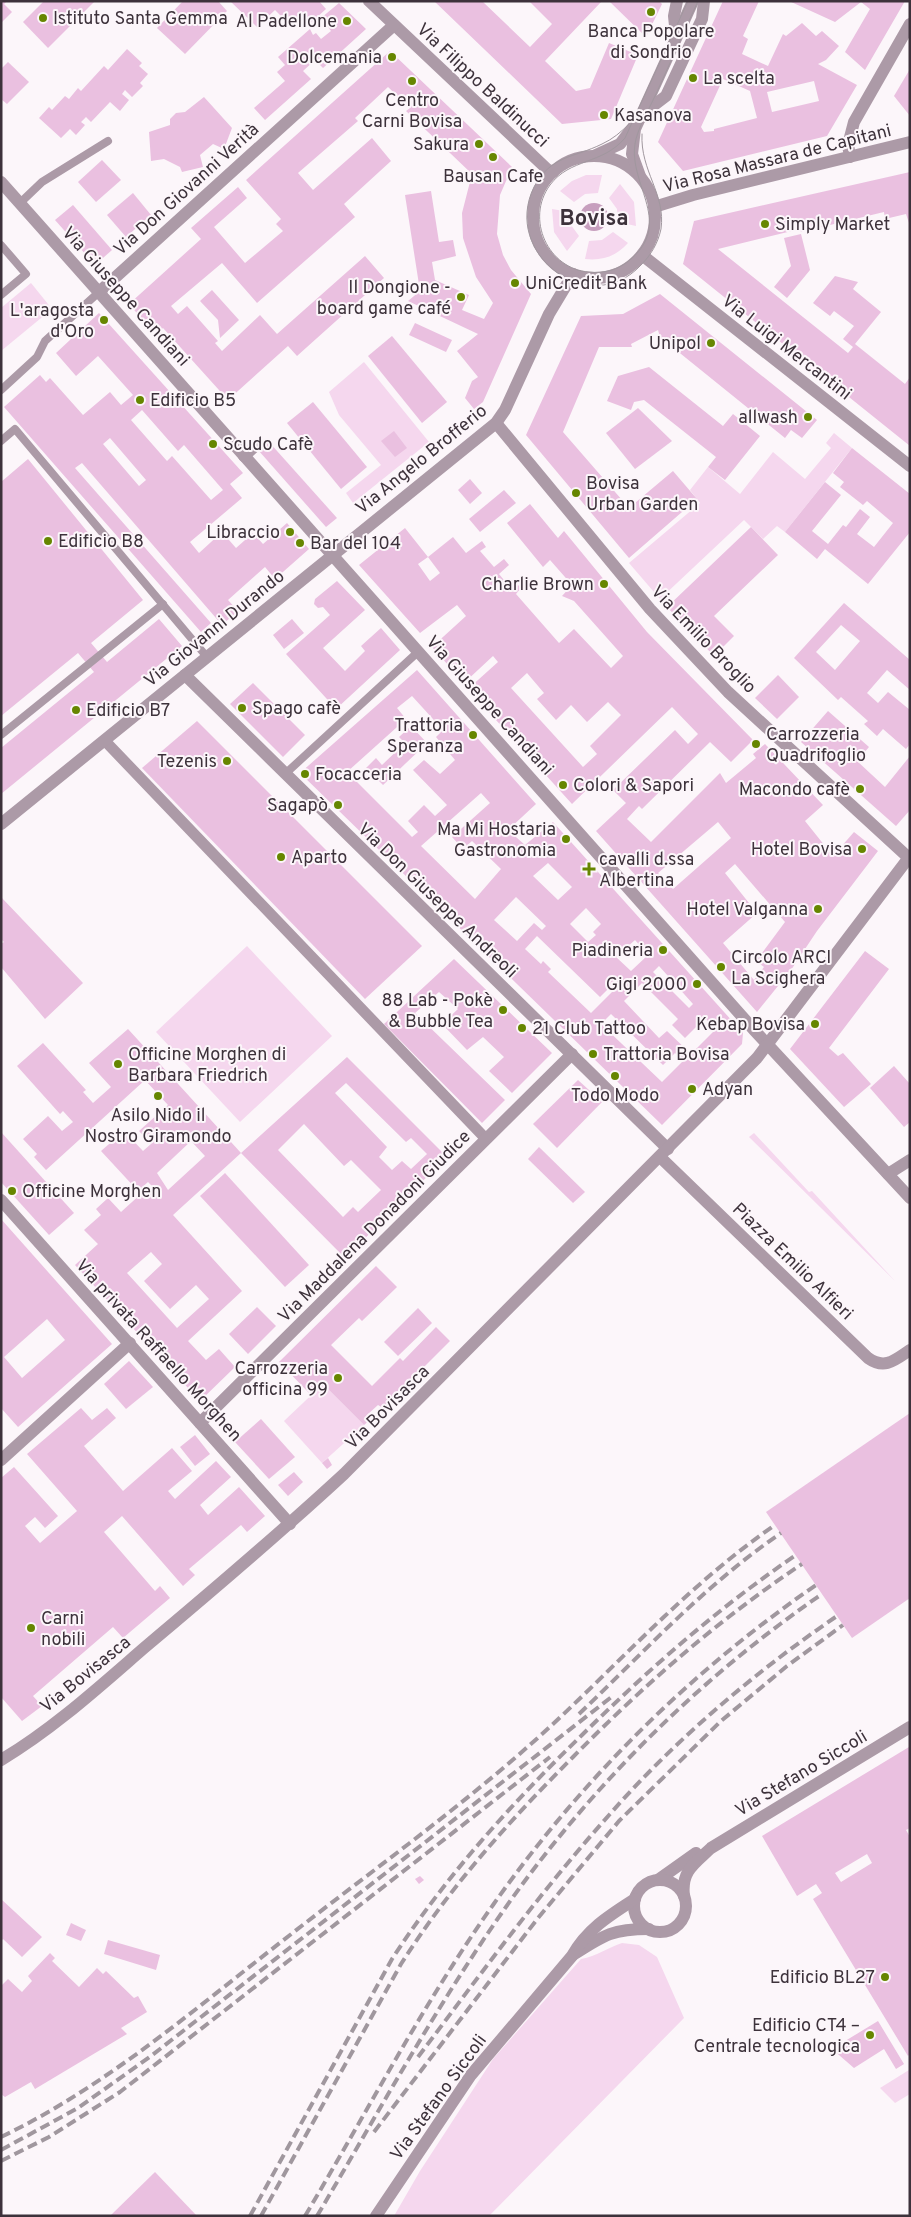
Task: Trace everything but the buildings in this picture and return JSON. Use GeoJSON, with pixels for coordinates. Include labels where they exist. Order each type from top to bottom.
{"type":"FeatureCollection","features":[{"type":"Feature","properties":{"kind":"street","name":"Via Filippo Baldinucci"},"geometry":{"type":"LineString","coordinates":[[369,1],[547,169],[553,172]]}},
{"type":"Feature","properties":{"kind":"street"},"geometry":{"type":"LineString","coordinates":[[693,1],[638,121],[633,137],[632,154],[654,207],[654,230],[642,255],[625,270],[604,278],[573,274],[556,265],[539,243],[533,216],[536,196],[545,180],[562,165],[583,157],[605,153],[616,147],[629,135],[638,121],[669,92],[702,19],[704,1]]}},
{"type":"Feature","properties":{"kind":"street"},"geometry":{"type":"LineString","coordinates":[[674,42],[676,31],[675,3]]}},
{"type":"Feature","properties":{"kind":"street"},"geometry":{"type":"LineString","coordinates":[[850,157],[848,145],[854,122],[910,24]]}},
{"type":"Feature","properties":{"kind":"street","name":"Via Don Giovanni Verità"},"geometry":{"type":"LineString","coordinates":[[98,293],[394,25]]}},
{"type":"Feature","properties":{"kind":"street","name":"Via Rosa Massara de Capitani"},"geometry":{"type":"LineString","coordinates":[[654,207],[693,195],[910,142]]}},
{"type":"Feature","properties":{"kind":"street"},"geometry":{"type":"LineString","coordinates":[[583,157],[606,157],[619,162],[634,172],[646,186]]}},
{"type":"Feature","properties":{"kind":"street","name":"Via Giuseppe Candiani"},"geometry":{"type":"LineString","coordinates":[[1,182],[768,1045]]}},
{"type":"Feature","properties":{"kind":"street","name":"Via Luigi Mercantini"},"geometry":{"type":"LineString","coordinates":[[642,255],[910,466]]}},
{"type":"Feature","properties":{"kind":"street","name":"Via Angelo Brofferio"},"geometry":{"type":"LineString","coordinates":[[332,554],[496,424],[549,314],[573,274]]}},
{"type":"Feature","properties":{"kind":"street","name":"Via Emilio Broglio"},"geometry":{"type":"LineString","coordinates":[[496,424],[650,609],[728,692],[909,857]]}},
{"type":"Feature","properties":{"kind":"street"},"geometry":{"type":"LineString","coordinates":[[244,456],[255,446]]}},
{"type":"Feature","properties":{"kind":"street","name":"Via Giovanni Durando"},"geometry":{"type":"LineString","coordinates":[[1,824],[332,554]]}},
{"type":"Feature","properties":{"kind":"street","name":"Via Don Giuseppe Andreoli"},"geometry":{"type":"LineString","coordinates":[[185,675],[572,1054],[664,1153]]}},
{"type":"Feature","properties":{"kind":"street"},"geometry":{"type":"LineString","coordinates":[[107,743],[486,1140]]}},
{"type":"Feature","properties":{"kind":"street","name":"Via Bovisasca"},"geometry":{"type":"LineString","coordinates":[[1,1760],[34,1738],[90,1694],[290,1524],[344,1474],[664,1153],[768,1045],[909,857]]}},
{"type":"Feature","properties":{"kind":"street"},"geometry":{"type":"LineString","coordinates":[[768,1045],[910,1198]]}},
{"type":"Feature","properties":{"kind":"street","name":"Via Maddalena Donadoni Giudice"},"geometry":{"type":"LineString","coordinates":[[200,1423],[572,1054]]}},
{"type":"Feature","properties":{"kind":"street","name":"Piazza Emilio Alfieri"},"geometry":{"type":"LineString","coordinates":[[664,1153],[868,1358],[878,1364],[885,1365],[910,1350]]}},
{"type":"Feature","properties":{"kind":"street"},"geometry":{"type":"LineString","coordinates":[[888,1174],[910,1160]]}},
{"type":"Feature","properties":{"kind":"street","name":"Via privata Raffaello Morghen"},"geometry":{"type":"LineString","coordinates":[[1,1200],[290,1524]]}},
{"type":"Feature","properties":{"kind":"street"},"geometry":{"type":"LineString","coordinates":[[1,1460],[130,1343]]}},
{"type":"Feature","properties":{"kind":"street","name":"Via Stefano Siccoli"},"geometry":{"type":"LineString","coordinates":[[684,1896],[682,1882],[688,1868],[711,1848],[910,1727]]}},
{"type":"Feature","properties":{"kind":"street","name":"Via Stefano Siccoli"},"geometry":{"type":"LineString","coordinates":[[658,1880],[694,1854],[711,1848]]}},
{"type":"Feature","properties":{"kind":"street"},"geometry":{"type":"LineString","coordinates":[[658,1880],[673,1884],[684,1896],[685,1912],[677,1925],[663,1932],[649,1929],[637,1918],[634,1908],[635,1899],[644,1886],[658,1880]]}},
{"type":"Feature","properties":{"kind":"street","name":"Via Stefano Siccoli"},"geometry":{"type":"LineString","coordinates":[[376,2216],[471,2075],[572,1956],[581,1940],[604,1919],[635,1899]]}},
{"type":"Feature","properties":{"kind":"street","name":"Via Stefano Siccoli"},"geometry":{"type":"LineString","coordinates":[[572,1956],[607,1933],[623,1929],[649,1929]]}},
{"type":"Feature","properties":{"kind":"lane"},"geometry":{"type":"LineString","coordinates":[[20,203],[42,182],[108,141]]}},
{"type":"Feature","properties":{"kind":"lane"},"geometry":{"type":"LineString","coordinates":[[1,244],[26,274],[1,295]]}},
{"type":"Feature","properties":{"kind":"lane","name":"Via Don Giovanni Verità"},"geometry":{"type":"LineString","coordinates":[[1,390],[37,357],[45,341],[98,293]]}},
{"type":"Feature","properties":{"kind":"lane"},"geometry":{"type":"LineString","coordinates":[[1,441],[16,429],[207,657]]}},
{"type":"Feature","properties":{"kind":"lane"},"geometry":{"type":"LineString","coordinates":[[1,735],[163,604]]}},
{"type":"Feature","properties":{"kind":"lane"},"geometry":{"type":"LineString","coordinates":[[284,774],[419,651]]}},
{"type":"Feature","properties":{"kind":"shaded area"},"geometry":{"type":"Polygon","coordinates":[[[586,175],[602,175],[598,193],[585,194],[574,202],[560,191],[572,181],[586,175]]]}},
{"type":"Feature","properties":{"kind":"shaded area"},"geometry":{"type":"Polygon","coordinates":[[[620,184],[634,202],[636,226],[618,222],[617,209],[609,198],[620,184]]]}},
{"type":"Feature","properties":{"kind":"shaded area"},"geometry":{"type":"Polygon","coordinates":[[[594,203],[604,207],[608,217],[604,227],[594,231],[584,227],[580,217],[584,207],[594,203]]]}},
{"type":"Feature","properties":{"kind":"shaded area"},"geometry":{"type":"Polygon","coordinates":[[[552,209],[570,212],[571,225],[579,236],[567,251],[554,232],[552,209]]]}},
{"type":"Feature","properties":{"kind":"shaded area"},"geometry":{"type":"Polygon","coordinates":[[[613,232],[628,243],[609,257],[585,259],[589,241],[602,240],[613,232]]]}},
{"type":"Feature","properties":{"kind":"shaded area"},"geometry":{"type":"Polygon","coordinates":[[[31,283],[52,309],[1,351],[1,308],[31,283]]]}},
{"type":"Feature","properties":{"kind":"shaded area"},"geometry":{"type":"Polygon","coordinates":[[[364,362],[429,442],[353,503],[346,493],[381,465],[339,415],[329,392],[364,362]]]}},
{"type":"Feature","properties":{"kind":"shaded area"},"geometry":{"type":"Polygon","coordinates":[[[834,433],[852,448],[785,532],[777,526],[763,539],[744,520],[660,599],[629,563],[700,503],[690,490],[708,467],[740,494],[773,452],[805,479],[831,448],[826,443],[834,433]]]}},
{"type":"Feature","properties":{"kind":"shaded area"},"geometry":{"type":"Polygon","coordinates":[[[247,946],[332,1036],[240,1122],[156,1032],[247,946]]]}},
{"type":"Feature","properties":{"kind":"shaded area"},"geometry":{"type":"Polygon","coordinates":[[[754,1133],[809,1192],[812,1191],[895,1281],[749,1137],[754,1133]]]}},
{"type":"Feature","properties":{"kind":"shaded area"},"geometry":{"type":"Polygon","coordinates":[[[323,1384],[364,1425],[322,1463],[284,1421],[323,1384]]]}},
{"type":"Feature","properties":{"kind":"shaded area"},"geometry":{"type":"Polygon","coordinates":[[[622,1943],[639,1945],[657,1957],[684,2018],[489,2216],[394,2216],[420,2171],[493,2059],[581,1959],[622,1943]]]}},
{"type":"Feature","properties":{"kind":"shaded area"},"geometry":{"type":"Polygon","coordinates":[[[909,2070],[910,2094],[895,2103],[880,2088],[909,2070]]]}},
{"type":"Feature","properties":{"kind":"tram line"},"geometry":{"type":"LineString","coordinates":[[688,1],[625,138],[606,153],[576,165],[558,176],[550,185],[543,198],[540,213],[541,227],[545,240],[552,252],[562,262],[575,269],[589,272],[612,270],[627,263],[643,245],[649,230],[649,216],[634,155],[636,139],[698,1]]}},
{"type":"Feature","properties":{"kind":"tram line"},"geometry":{"type":"LineString","coordinates":[[629,124],[606,142],[556,163],[548,169],[534,187],[527,212],[530,235],[540,256],[556,272],[576,282],[598,285],[620,280],[641,265],[651,253],[660,234],[662,216],[657,193],[645,160],[642,134]]}},
{"type":"Feature","properties":{"kind":"railway"},"geometry":{"type":"LineString","coordinates":[[1,2137],[40,2117],[115,2070],[457,1806],[553,1724],[687,1595],[744,1547],[775,1525]]}},
{"type":"Feature","properties":{"kind":"railway"},"geometry":{"type":"LineString","coordinates":[[579,1714],[701,1597],[753,1553],[781,1533]]}},
{"type":"Feature","properties":{"kind":"railway"},"geometry":{"type":"LineString","coordinates":[[250,2216],[392,1959],[457,1870],[530,1787],[633,1686],[739,1596],[796,1555]]}},
{"type":"Feature","properties":{"kind":"railway"},"geometry":{"type":"LineString","coordinates":[[261,2216],[401,1964],[440,1908],[481,1856],[549,1781],[627,1704],[711,1631],[802,1564]]}},
{"type":"Feature","properties":{"kind":"railway"},"geometry":{"type":"LineString","coordinates":[[305,2216],[396,2059],[467,1943],[527,1859],[563,1814],[640,1731],[682,1692],[725,1654],[816,1585]]}},
{"type":"Feature","properties":{"kind":"railway"},"geometry":{"type":"LineString","coordinates":[[317,2216],[452,1987],[501,1914],[570,1823],[647,1739],[688,1700],[776,1627],[822,1594]]}},
{"type":"Feature","properties":{"kind":"railway"},"geometry":{"type":"LineString","coordinates":[[418,2057],[535,1903],[584,1843],[635,1786],[689,1733],[747,1683],[837,1616]]}},
{"type":"Feature","properties":{"kind":"railway"},"geometry":{"type":"LineString","coordinates":[[374,2132],[538,1918],[619,1821],[721,1721],[787,1666],[843,1625]]}},
{"type":"Feature","properties":{"kind":"railway"},"geometry":{"type":"LineString","coordinates":[[1,2150],[78,2108],[151,2056],[614,1695]]}},
{"type":"Feature","properties":{"kind":"railway"},"geometry":{"type":"LineString","coordinates":[[1,2161],[49,2137],[120,2092],[550,1757]]}},
{"type":"Feature","properties":{"kind":"place","name":"Banca Popolare di Sondrio"},"geometry":{"type":"Point","coordinates":[651,12]}},
{"type":"Feature","properties":{"kind":"place","name":"Istituto Santa Gemma"},"geometry":{"type":"Point","coordinates":[43,18]}},
{"type":"Feature","properties":{"kind":"place","name":"Al Padellone"},"geometry":{"type":"Point","coordinates":[347,21]}},
{"type":"Feature","properties":{"kind":"place","name":"Dolcemania"},"geometry":{"type":"Point","coordinates":[392,57]}},
{"type":"Feature","properties":{"kind":"place","name":"La scelta"},"geometry":{"type":"Point","coordinates":[693,78]}},
{"type":"Feature","properties":{"kind":"place","name":"Centro Carni Bovisa"},"geometry":{"type":"Point","coordinates":[412,81]}},
{"type":"Feature","properties":{"kind":"place","name":"Kasanova"},"geometry":{"type":"Point","coordinates":[604,115]}},
{"type":"Feature","properties":{"kind":"place","name":"Sakura"},"geometry":{"type":"Point","coordinates":[479,144]}},
{"type":"Feature","properties":{"kind":"place","name":"Bausan Cafe"},"geometry":{"type":"Point","coordinates":[493,157]}},
{"type":"Feature","properties":{"kind":"place","name":"Simply Market"},"geometry":{"type":"Point","coordinates":[765,224]}},
{"type":"Feature","properties":{"kind":"place","name":"UniCredit Bank"},"geometry":{"type":"Point","coordinates":[515,283]}},
{"type":"Feature","properties":{"kind":"place","name":"Il Dongione - board game café"},"geometry":{"type":"Point","coordinates":[461,297]}},
{"type":"Feature","properties":{"kind":"place","name":"L'aragosta d'Oro"},"geometry":{"type":"Point","coordinates":[104,320]}},
{"type":"Feature","properties":{"kind":"place","name":"Unipol"},"geometry":{"type":"Point","coordinates":[711,343]}},
{"type":"Feature","properties":{"kind":"place","name":"Edificio B5"},"geometry":{"type":"Point","coordinates":[140,400]}},
{"type":"Feature","properties":{"kind":"place","name":"allwash"},"geometry":{"type":"Point","coordinates":[808,417]}},
{"type":"Feature","properties":{"kind":"place","name":"Scudo Cafè"},"geometry":{"type":"Point","coordinates":[213,444]}},
{"type":"Feature","properties":{"kind":"place","name":"Bovisa Urban Garden"},"geometry":{"type":"Point","coordinates":[576,493]}},
{"type":"Feature","properties":{"kind":"place","name":"Libraccio"},"geometry":{"type":"Point","coordinates":[290,532]}},
{"type":"Feature","properties":{"kind":"place","name":"Edificio B8"},"geometry":{"type":"Point","coordinates":[48,541]}},
{"type":"Feature","properties":{"kind":"place","name":"Bar del 104"},"geometry":{"type":"Point","coordinates":[300,543]}},
{"type":"Feature","properties":{"kind":"place","name":"Charlie Brown"},"geometry":{"type":"Point","coordinates":[604,584]}},
{"type":"Feature","properties":{"kind":"place","name":"Spago cafè"},"geometry":{"type":"Point","coordinates":[242,708]}},
{"type":"Feature","properties":{"kind":"place","name":"Edificio B7"},"geometry":{"type":"Point","coordinates":[76,710]}},
{"type":"Feature","properties":{"kind":"place","name":"Trattoria Speranza"},"geometry":{"type":"Point","coordinates":[473,735]}},
{"type":"Feature","properties":{"kind":"place","name":"Carrozzeria Quadrifoglio"},"geometry":{"type":"Point","coordinates":[756,744]}},
{"type":"Feature","properties":{"kind":"place","name":"Tezenis"},"geometry":{"type":"Point","coordinates":[227,761]}},
{"type":"Feature","properties":{"kind":"place","name":"Focacceria"},"geometry":{"type":"Point","coordinates":[305,774]}},
{"type":"Feature","properties":{"kind":"place","name":"Colori & Sapori"},"geometry":{"type":"Point","coordinates":[563,785]}},
{"type":"Feature","properties":{"kind":"place","name":"Macondo cafè"},"geometry":{"type":"Point","coordinates":[860,789]}},
{"type":"Feature","properties":{"kind":"place","name":"Sagapò"},"geometry":{"type":"Point","coordinates":[338,805]}},
{"type":"Feature","properties":{"kind":"place","name":"Ma Mi Hostaria Gastronomia"},"geometry":{"type":"Point","coordinates":[566,839]}},
{"type":"Feature","properties":{"kind":"place","name":"Hotel Bovisa"},"geometry":{"type":"Point","coordinates":[862,849]}},
{"type":"Feature","properties":{"kind":"place","name":"Aparto"},"geometry":{"type":"Point","coordinates":[281,857]}},
{"type":"Feature","properties":{"kind":"place","name":"cavalli d.ssa Albertina"},"geometry":{"type":"Point","coordinates":[589,869]}},
{"type":"Feature","properties":{"kind":"place","name":"Hotel Valganna"},"geometry":{"type":"Point","coordinates":[818,909]}},
{"type":"Feature","properties":{"kind":"place","name":"Piadineria"},"geometry":{"type":"Point","coordinates":[663,950]}},
{"type":"Feature","properties":{"kind":"place","name":"Circolo ARCI La Scighera"},"geometry":{"type":"Point","coordinates":[721,967]}},
{"type":"Feature","properties":{"kind":"place","name":"Gigi 2000"},"geometry":{"type":"Point","coordinates":[697,984]}},
{"type":"Feature","properties":{"kind":"place","name":"88 Lab - Pokè & Bubble Tea"},"geometry":{"type":"Point","coordinates":[503,1010]}},
{"type":"Feature","properties":{"kind":"place","name":"Kebap Bovisa"},"geometry":{"type":"Point","coordinates":[815,1024]}},
{"type":"Feature","properties":{"kind":"place","name":"21 Club Tattoo"},"geometry":{"type":"Point","coordinates":[522,1028]}},
{"type":"Feature","properties":{"kind":"place","name":"Trattoria Bovisa"},"geometry":{"type":"Point","coordinates":[593,1054]}},
{"type":"Feature","properties":{"kind":"place","name":"Officine Morghen di Barbara Friedrich"},"geometry":{"type":"Point","coordinates":[118,1064]}},
{"type":"Feature","properties":{"kind":"place","name":"Todo Modo"},"geometry":{"type":"Point","coordinates":[615,1076]}},
{"type":"Feature","properties":{"kind":"place","name":"Adyan"},"geometry":{"type":"Point","coordinates":[692,1089]}},
{"type":"Feature","properties":{"kind":"place","name":"Asilo Nido il Nostro Giramondo"},"geometry":{"type":"Point","coordinates":[158,1096]}},
{"type":"Feature","properties":{"kind":"place","name":"Officine Morghen"},"geometry":{"type":"Point","coordinates":[12,1191]}},
{"type":"Feature","properties":{"kind":"place","name":"Carrozzeria officina 99"},"geometry":{"type":"Point","coordinates":[338,1378]}},
{"type":"Feature","properties":{"kind":"place","name":"Carni nobili"},"geometry":{"type":"Point","coordinates":[31,1628]}},
{"type":"Feature","properties":{"kind":"place","name":"Edificio BL27"},"geometry":{"type":"Point","coordinates":[885,1977]}},
{"type":"Feature","properties":{"kind":"place","name":"Edificio CT4 – Centrale tecnologica"},"geometry":{"type":"Point","coordinates":[870,2035]}},
{"type":"Feature","properties":{"kind":"district","name":"Bovisa"},"geometry":{"type":"Point","coordinates":[594,217]}}]}
